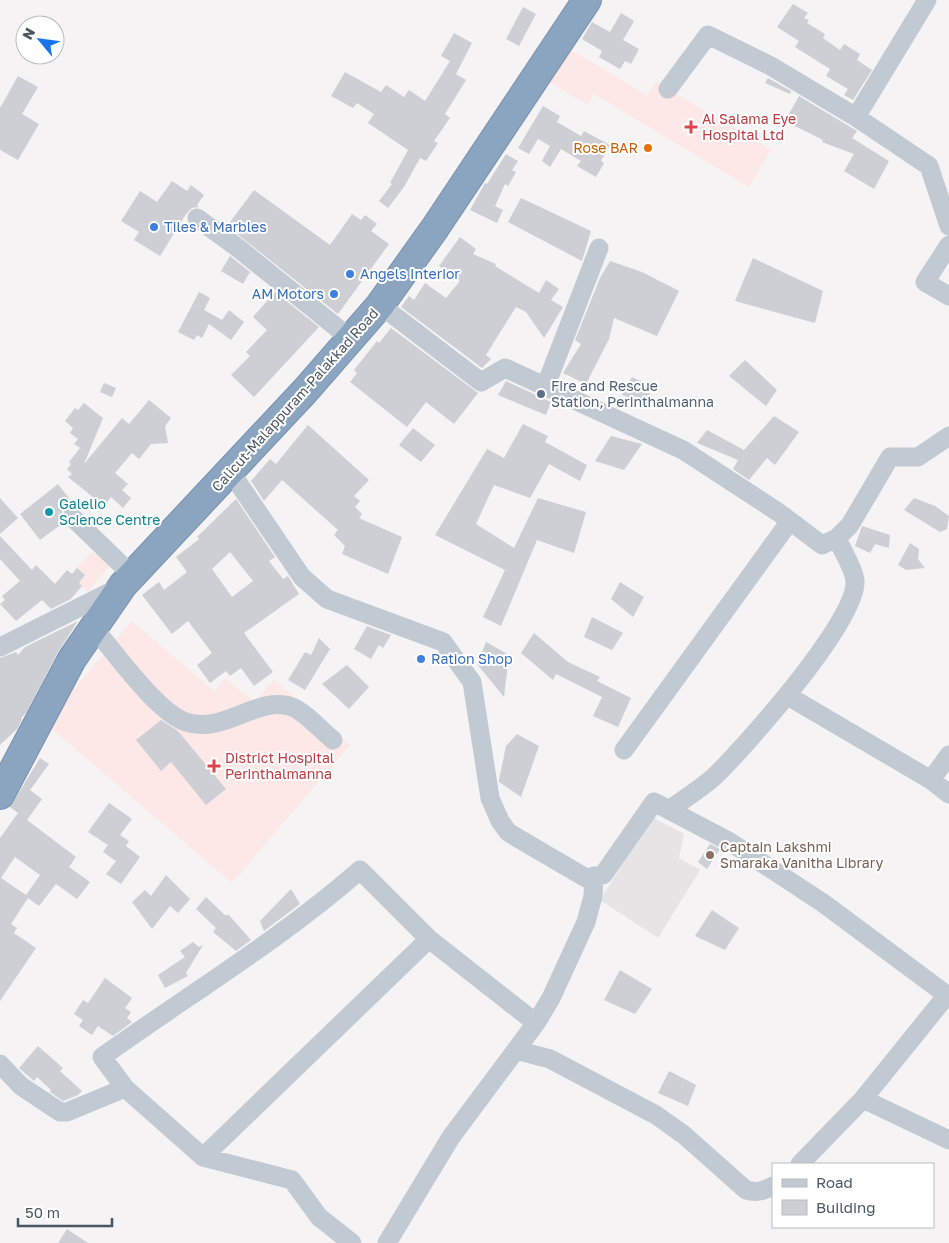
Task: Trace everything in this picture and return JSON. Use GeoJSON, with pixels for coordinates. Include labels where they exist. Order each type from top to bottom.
{"type":"FeatureCollection","features":[{"type":"Feature","properties":{"kind":"highway","name":"Calicut-Malappuram-Palakkad Road"},"geometry":{"type":"LineString","coordinates":[[0,795],[72,659],[128,580],[380,306],[435,228],[586,0]]}},
{"type":"Feature","properties":{"kind":"street"},"geometry":{"type":"LineString","coordinates":[[856,117],[927,0]]}},
{"type":"Feature","properties":{"kind":"street"},"geometry":{"type":"LineString","coordinates":[[668,89],[708,35],[769,65],[856,117],[929,166],[949,226]]}},
{"type":"Feature","properties":{"kind":"street"},"geometry":{"type":"LineString","coordinates":[[197,218],[238,248],[351,339]]}},
{"type":"Feature","properties":{"kind":"street"},"geometry":{"type":"LineString","coordinates":[[949,245],[925,282],[949,296]]}},
{"type":"Feature","properties":{"kind":"street"},"geometry":{"type":"LineString","coordinates":[[546,385],[599,248]]}},
{"type":"Feature","properties":{"kind":"street"},"geometry":{"type":"LineString","coordinates":[[380,306],[481,382],[505,368],[546,385],[683,450],[822,545],[837,538],[850,524],[890,457],[918,457],[949,436]]}},
{"type":"Feature","properties":{"kind":"street"},"geometry":{"type":"LineString","coordinates":[[230,471],[302,577],[327,599],[443,642],[472,682],[490,798],[508,832],[586,878],[603,875],[654,802],[730,842],[823,903],[948,994],[863,1099],[801,1163]]}},
{"type":"Feature","properties":{"kind":"street"},"geometry":{"type":"LineString","coordinates":[[0,647],[128,580],[72,517]]}},
{"type":"Feature","properties":{"kind":"street"},"geometry":{"type":"LineString","coordinates":[[624,750],[790,522]]}},
{"type":"Feature","properties":{"kind":"street"},"geometry":{"type":"LineString","coordinates":[[670,810],[717,774],[788,696],[821,651],[846,610],[855,581],[837,538]]}},
{"type":"Feature","properties":{"kind":"street"},"geometry":{"type":"LineString","coordinates":[[94,628],[165,710],[186,722],[208,726],[273,704],[293,707],[333,740]]}},
{"type":"Feature","properties":{"kind":"street"},"geometry":{"type":"LineString","coordinates":[[788,696],[931,780],[949,794]]}},
{"type":"Feature","properties":{"kind":"street"},"geometry":{"type":"LineString","coordinates":[[931,780],[949,755]]}},
{"type":"Feature","properties":{"kind":"street"},"geometry":{"type":"LineString","coordinates":[[352,1243],[319,1217],[292,1180],[203,1156],[125,1088],[102,1057],[268,942],[336,892],[360,870],[429,939],[536,1023]]}},
{"type":"Feature","properties":{"kind":"street"},"geometry":{"type":"LineString","coordinates":[[387,1243],[451,1137],[536,1023],[551,998],[586,922],[593,896],[594,876]]}},
{"type":"Feature","properties":{"kind":"street"},"geometry":{"type":"LineString","coordinates":[[203,1156],[429,939]]}},
{"type":"Feature","properties":{"kind":"street"},"geometry":{"type":"LineString","coordinates":[[516,1050],[550,1059],[656,1115],[684,1135],[746,1190],[763,1191],[772,1186]]}},
{"type":"Feature","properties":{"kind":"street"},"geometry":{"type":"LineString","coordinates":[[0,1064],[21,1086],[60,1112],[67,1112],[125,1088]]}},
{"type":"Feature","properties":{"kind":"street"},"geometry":{"type":"LineString","coordinates":[[863,1099],[949,1140]]}},
{"type":"Feature","properties":{"kind":"shaded area","name":"Al Salama Eye Hospital Ltd"},"geometry":{"type":"Polygon","coordinates":[[[566,47],[647,95],[656,82],[771,150],[749,187],[594,94],[588,105],[547,81],[566,47]]]}},
{"type":"Feature","properties":{"kind":"shaded area"},"geometry":{"type":"Polygon","coordinates":[[[100,551],[113,562],[88,592],[79,583],[85,575],[77,568],[92,552],[96,555],[100,551]]]}},
{"type":"Feature","properties":{"kind":"shaded area","name":"District Hospital Perinthalmanna"},"geometry":{"type":"Polygon","coordinates":[[[132,621],[214,691],[225,678],[254,702],[274,680],[350,745],[232,883],[45,723],[132,621]]]}},
{"type":"Feature","properties":{"kind":"shaded area"},"geometry":{"type":"Polygon","coordinates":[[[652,817],[684,834],[679,858],[700,870],[658,938],[600,900],[652,817]]]}},
{"type":"Feature","properties":{"kind":"building"},"geometry":{"type":"Polygon","coordinates":[[[793,4],[808,13],[804,18],[809,20],[807,23],[825,34],[823,38],[840,50],[844,44],[860,54],[857,60],[872,70],[853,100],[844,95],[848,89],[826,76],[830,69],[795,47],[799,41],[777,27],[793,4]]]}},
{"type":"Feature","properties":{"kind":"building"},"geometry":{"type":"Polygon","coordinates":[[[523,7],[536,14],[519,46],[506,39],[523,7]]]}},
{"type":"Feature","properties":{"kind":"building"},"geometry":{"type":"Polygon","coordinates":[[[621,13],[634,21],[623,40],[639,49],[631,64],[625,61],[620,69],[599,57],[602,51],[582,39],[592,22],[610,32],[621,13]]]}},
{"type":"Feature","properties":{"kind":"building"},"geometry":{"type":"Polygon","coordinates":[[[454,33],[472,43],[456,74],[466,80],[445,114],[450,118],[434,141],[438,143],[426,161],[420,158],[404,187],[388,208],[379,201],[392,184],[390,183],[408,150],[368,123],[374,114],[357,103],[353,108],[331,96],[345,72],[381,92],[386,85],[404,97],[409,90],[425,101],[450,61],[441,56],[454,33]]]}},
{"type":"Feature","properties":{"kind":"building"},"geometry":{"type":"Polygon","coordinates":[[[18,76],[38,87],[22,114],[39,124],[18,160],[0,150],[0,108],[18,76]]]}},
{"type":"Feature","properties":{"kind":"building"},"geometry":{"type":"Polygon","coordinates":[[[768,78],[791,91],[790,94],[765,83],[768,78]]]}},
{"type":"Feature","properties":{"kind":"building"},"geometry":{"type":"Polygon","coordinates":[[[799,96],[857,131],[852,138],[889,161],[874,189],[844,171],[854,154],[822,142],[823,140],[785,121],[799,96]]]}},
{"type":"Feature","properties":{"kind":"building"},"geometry":{"type":"Polygon","coordinates":[[[543,106],[560,116],[557,122],[581,136],[584,131],[610,145],[601,161],[604,163],[596,177],[577,166],[581,161],[561,149],[550,167],[542,161],[550,146],[538,139],[529,154],[518,148],[543,106]]]}},
{"type":"Feature","properties":{"kind":"building"},"geometry":{"type":"Polygon","coordinates":[[[506,154],[518,161],[512,170],[516,172],[508,186],[505,184],[495,206],[503,210],[497,223],[470,210],[485,183],[487,184],[506,154]]]}},
{"type":"Feature","properties":{"kind":"building","name":"Tiles & Marbles"},"geometry":{"type":"Polygon","coordinates":[[[172,181],[187,191],[191,185],[204,195],[197,205],[199,207],[192,208],[186,214],[160,256],[134,240],[139,232],[121,221],[140,191],[157,202],[172,181]]]}},
{"type":"Feature","properties":{"kind":"building"},"geometry":{"type":"Polygon","coordinates":[[[254,190],[330,245],[352,214],[361,220],[365,215],[377,224],[371,231],[389,244],[338,314],[227,226],[254,190]]]}},
{"type":"Feature","properties":{"kind":"building"},"geometry":{"type":"Polygon","coordinates":[[[521,198],[591,231],[582,261],[508,222],[521,198]]]}},
{"type":"Feature","properties":{"kind":"building"},"geometry":{"type":"Polygon","coordinates":[[[460,237],[476,249],[473,254],[496,264],[495,266],[539,293],[546,280],[559,289],[551,300],[563,307],[544,338],[526,312],[516,307],[486,355],[491,359],[482,368],[401,307],[409,296],[414,300],[425,283],[446,298],[460,281],[439,266],[460,237]]]}},
{"type":"Feature","properties":{"kind":"building"},"geometry":{"type":"Polygon","coordinates":[[[230,256],[250,272],[243,284],[221,271],[230,256]]]}},
{"type":"Feature","properties":{"kind":"building"},"geometry":{"type":"Polygon","coordinates":[[[753,258],[823,291],[815,323],[735,301],[753,258]]]}},
{"type":"Feature","properties":{"kind":"building"},"geometry":{"type":"Polygon","coordinates":[[[610,261],[642,272],[679,291],[657,336],[614,318],[609,339],[586,384],[563,373],[581,344],[575,340],[600,278],[610,261]]]}},
{"type":"Feature","properties":{"kind":"building"},"geometry":{"type":"Polygon","coordinates":[[[199,292],[210,298],[204,310],[222,320],[229,310],[244,322],[231,340],[209,324],[202,338],[197,335],[194,340],[178,332],[199,292]]]}},
{"type":"Feature","properties":{"kind":"building"},"geometry":{"type":"Polygon","coordinates":[[[275,292],[319,327],[254,397],[231,375],[250,356],[246,352],[267,330],[253,317],[275,292]]]}},
{"type":"Feature","properties":{"kind":"building"},"geometry":{"type":"Polygon","coordinates":[[[391,328],[478,393],[454,424],[426,402],[407,427],[350,382],[357,373],[354,370],[377,341],[379,343],[391,328]]]}},
{"type":"Feature","properties":{"kind":"building"},"geometry":{"type":"Polygon","coordinates":[[[745,360],[777,390],[766,406],[729,376],[745,360]]]}},
{"type":"Feature","properties":{"kind":"building"},"geometry":{"type":"Polygon","coordinates":[[[632,377],[652,387],[646,404],[622,395],[632,377]]]}},
{"type":"Feature","properties":{"kind":"building","name":"Fire and Rescue Station, Perinthalmanna"},"geometry":{"type":"Polygon","coordinates":[[[506,381],[551,402],[546,415],[498,395],[506,381]]]}},
{"type":"Feature","properties":{"kind":"building"},"geometry":{"type":"Polygon","coordinates":[[[104,383],[116,388],[112,397],[100,392],[104,383]]]}},
{"type":"Feature","properties":{"kind":"building"},"geometry":{"type":"Polygon","coordinates":[[[149,400],[171,418],[165,426],[168,443],[151,444],[139,459],[132,453],[115,473],[128,484],[122,490],[131,498],[123,508],[111,497],[104,506],[68,477],[72,474],[67,469],[71,464],[69,462],[80,448],[74,444],[78,439],[70,433],[73,428],[65,421],[75,408],[78,410],[84,403],[103,418],[84,464],[122,418],[129,424],[149,400]]]}},
{"type":"Feature","properties":{"kind":"building"},"geometry":{"type":"Polygon","coordinates":[[[774,416],[799,432],[775,465],[767,458],[749,480],[733,469],[738,460],[697,443],[707,430],[744,450],[774,416]]]}},
{"type":"Feature","properties":{"kind":"building"},"geometry":{"type":"Polygon","coordinates":[[[523,424],[548,436],[545,442],[587,465],[580,481],[549,464],[530,498],[494,485],[476,524],[514,548],[538,498],[586,512],[574,553],[537,540],[501,626],[483,617],[505,570],[435,535],[487,449],[504,458],[523,424]]]}},
{"type":"Feature","properties":{"kind":"building"},"geometry":{"type":"Polygon","coordinates":[[[308,425],[369,480],[354,496],[360,501],[355,507],[362,514],[359,518],[402,537],[388,574],[342,554],[345,546],[334,535],[338,530],[282,480],[264,501],[251,481],[270,459],[276,464],[308,425]]]}},
{"type":"Feature","properties":{"kind":"building"},"geometry":{"type":"Polygon","coordinates":[[[413,428],[435,445],[421,462],[399,445],[413,428]]]}},
{"type":"Feature","properties":{"kind":"building"},"geometry":{"type":"Polygon","coordinates":[[[611,436],[642,444],[624,470],[595,461],[611,436]]]}},
{"type":"Feature","properties":{"kind":"building","name":"Galelio Science Centre"},"geometry":{"type":"Polygon","coordinates":[[[58,484],[75,506],[64,509],[61,515],[63,523],[40,540],[20,514],[58,484]]]}},
{"type":"Feature","properties":{"kind":"building"},"geometry":{"type":"Polygon","coordinates":[[[0,498],[18,518],[0,534],[0,498]]]}},
{"type":"Feature","properties":{"kind":"building"},"geometry":{"type":"Polygon","coordinates":[[[914,498],[935,506],[949,516],[947,529],[940,532],[904,510],[914,498]]]}},
{"type":"Feature","properties":{"kind":"building"},"geometry":{"type":"Polygon","coordinates":[[[236,499],[275,557],[269,561],[283,579],[288,576],[299,594],[244,633],[273,672],[254,686],[241,668],[230,676],[226,671],[210,683],[197,665],[212,653],[188,621],[172,634],[142,595],[159,582],[164,590],[187,572],[176,557],[199,539],[197,537],[236,499]],[[230,552],[212,569],[232,597],[253,581],[230,552]]]}},
{"type":"Feature","properties":{"kind":"building"},"geometry":{"type":"Polygon","coordinates":[[[862,526],[890,535],[889,548],[875,544],[870,553],[855,546],[862,526]]]}},
{"type":"Feature","properties":{"kind":"building"},"geometry":{"type":"Polygon","coordinates":[[[0,536],[32,570],[36,565],[55,584],[67,570],[72,574],[77,568],[85,575],[79,583],[82,586],[71,599],[51,609],[42,600],[16,621],[0,604],[5,600],[2,596],[20,581],[0,559],[0,536]]]}},
{"type":"Feature","properties":{"kind":"building"},"geometry":{"type":"Polygon","coordinates":[[[910,543],[919,549],[918,559],[925,568],[906,570],[898,565],[910,543]]]}},
{"type":"Feature","properties":{"kind":"building"},"geometry":{"type":"Polygon","coordinates":[[[620,582],[644,597],[633,617],[611,599],[620,582]]]}},
{"type":"Feature","properties":{"kind":"building"},"geometry":{"type":"Polygon","coordinates":[[[592,617],[623,633],[612,650],[584,637],[592,617]]]}},
{"type":"Feature","properties":{"kind":"building"},"geometry":{"type":"Polygon","coordinates":[[[78,621],[58,652],[26,713],[21,718],[18,728],[0,745],[0,658],[16,652],[18,655],[25,647],[78,621]]]}},
{"type":"Feature","properties":{"kind":"building"},"geometry":{"type":"Polygon","coordinates":[[[367,626],[391,635],[383,648],[379,645],[371,659],[354,649],[367,626]]]}},
{"type":"Feature","properties":{"kind":"building"},"geometry":{"type":"Polygon","coordinates":[[[534,633],[568,662],[600,677],[597,681],[631,698],[618,727],[593,716],[602,697],[556,674],[553,680],[521,653],[534,633]]]}},
{"type":"Feature","properties":{"kind":"building"},"geometry":{"type":"Polygon","coordinates":[[[319,638],[330,649],[305,690],[288,680],[305,652],[311,655],[319,638]]]}},
{"type":"Feature","properties":{"kind":"building"},"geometry":{"type":"Polygon","coordinates":[[[486,642],[509,655],[504,697],[477,664],[486,642]]]}},
{"type":"Feature","properties":{"kind":"building"},"geometry":{"type":"Polygon","coordinates":[[[347,665],[369,687],[349,709],[322,684],[347,665]]]}},
{"type":"Feature","properties":{"kind":"building"},"geometry":{"type":"Polygon","coordinates":[[[161,720],[178,731],[226,789],[206,805],[171,762],[161,771],[136,740],[161,720]]]}},
{"type":"Feature","properties":{"kind":"building"},"geometry":{"type":"Polygon","coordinates":[[[517,734],[539,746],[521,797],[499,782],[506,746],[517,734]]]}},
{"type":"Feature","properties":{"kind":"building"},"geometry":{"type":"Polygon","coordinates":[[[40,758],[49,764],[30,790],[42,799],[27,820],[76,857],[69,867],[90,882],[77,899],[56,884],[39,906],[28,898],[11,924],[17,928],[14,933],[36,948],[0,1001],[0,838],[18,813],[10,807],[40,758]],[[15,857],[1,878],[26,895],[40,875],[15,857]]]}},
{"type":"Feature","properties":{"kind":"building"},"geometry":{"type":"Polygon","coordinates":[[[109,803],[132,819],[120,835],[129,841],[126,846],[140,857],[121,884],[106,874],[116,861],[103,852],[108,845],[88,832],[109,803]]]}},
{"type":"Feature","properties":{"kind":"building","name":"Captain Lakshmi Smaraka Vanitha Library"},"geometry":{"type":"Polygon","coordinates":[[[710,844],[720,849],[707,869],[698,862],[710,844]]]}},
{"type":"Feature","properties":{"kind":"building"},"geometry":{"type":"Polygon","coordinates":[[[166,875],[190,899],[178,913],[170,906],[152,929],[132,902],[145,890],[151,896],[166,875]]]}},
{"type":"Feature","properties":{"kind":"building"},"geometry":{"type":"Polygon","coordinates":[[[291,889],[300,904],[264,931],[260,921],[291,889]]]}},
{"type":"Feature","properties":{"kind":"building"},"geometry":{"type":"Polygon","coordinates":[[[206,897],[226,916],[228,914],[251,940],[236,951],[213,932],[216,928],[196,909],[206,897]]]}},
{"type":"Feature","properties":{"kind":"building"},"geometry":{"type":"Polygon","coordinates":[[[712,910],[739,928],[725,950],[695,936],[712,910]]]}},
{"type":"Feature","properties":{"kind":"building"},"geometry":{"type":"Polygon","coordinates":[[[193,942],[199,947],[203,945],[186,973],[188,976],[165,988],[158,975],[185,957],[180,951],[193,942]]]}},
{"type":"Feature","properties":{"kind":"building"},"geometry":{"type":"Polygon","coordinates":[[[620,970],[652,989],[635,1014],[604,1000],[620,970]]]}},
{"type":"Feature","properties":{"kind":"building"},"geometry":{"type":"Polygon","coordinates":[[[105,978],[132,998],[125,1008],[131,1012],[127,1018],[132,1022],[113,1036],[98,1026],[92,1035],[79,1026],[83,1020],[74,1014],[83,1000],[88,1003],[105,978]]]}},
{"type":"Feature","properties":{"kind":"building"},"geometry":{"type":"Polygon","coordinates":[[[38,1046],[63,1068],[60,1071],[82,1091],[78,1095],[63,1101],[50,1092],[51,1090],[37,1077],[34,1081],[19,1068],[38,1046]]]}},
{"type":"Feature","properties":{"kind":"building"},"geometry":{"type":"Polygon","coordinates":[[[669,1071],[696,1085],[688,1106],[658,1093],[669,1071]]]}},
{"type":"Feature","properties":{"kind":"building"},"geometry":{"type":"Polygon","coordinates":[[[67,1229],[88,1243],[58,1243],[67,1229]]]}},
{"type":"Feature","properties":{"kind":"place","name":"Al Salama Eye Hospital Ltd"},"geometry":{"type":"Point","coordinates":[691,127]}},
{"type":"Feature","properties":{"kind":"place","name":"Rose BAR"},"geometry":{"type":"Point","coordinates":[648,148]}},
{"type":"Feature","properties":{"kind":"place","name":"Tiles & Marbles"},"geometry":{"type":"Point","coordinates":[154,227]}},
{"type":"Feature","properties":{"kind":"place","name":"Angels Interior"},"geometry":{"type":"Point","coordinates":[350,274]}},
{"type":"Feature","properties":{"kind":"place","name":"AM Motors"},"geometry":{"type":"Point","coordinates":[334,294]}},
{"type":"Feature","properties":{"kind":"place","name":"Fire and Rescue Station, Perinthalmanna"},"geometry":{"type":"Point","coordinates":[541,394]}},
{"type":"Feature","properties":{"kind":"place","name":"Galelio Science Centre"},"geometry":{"type":"Point","coordinates":[49,512]}},
{"type":"Feature","properties":{"kind":"place","name":"Ration Shop"},"geometry":{"type":"Point","coordinates":[421,659]}},
{"type":"Feature","properties":{"kind":"place","name":"District Hospital Perinthalmanna"},"geometry":{"type":"Point","coordinates":[214,766]}},
{"type":"Feature","properties":{"kind":"place","name":"Captain Lakshmi Smaraka Vanitha Library"},"geometry":{"type":"Point","coordinates":[710,855]}}]}
